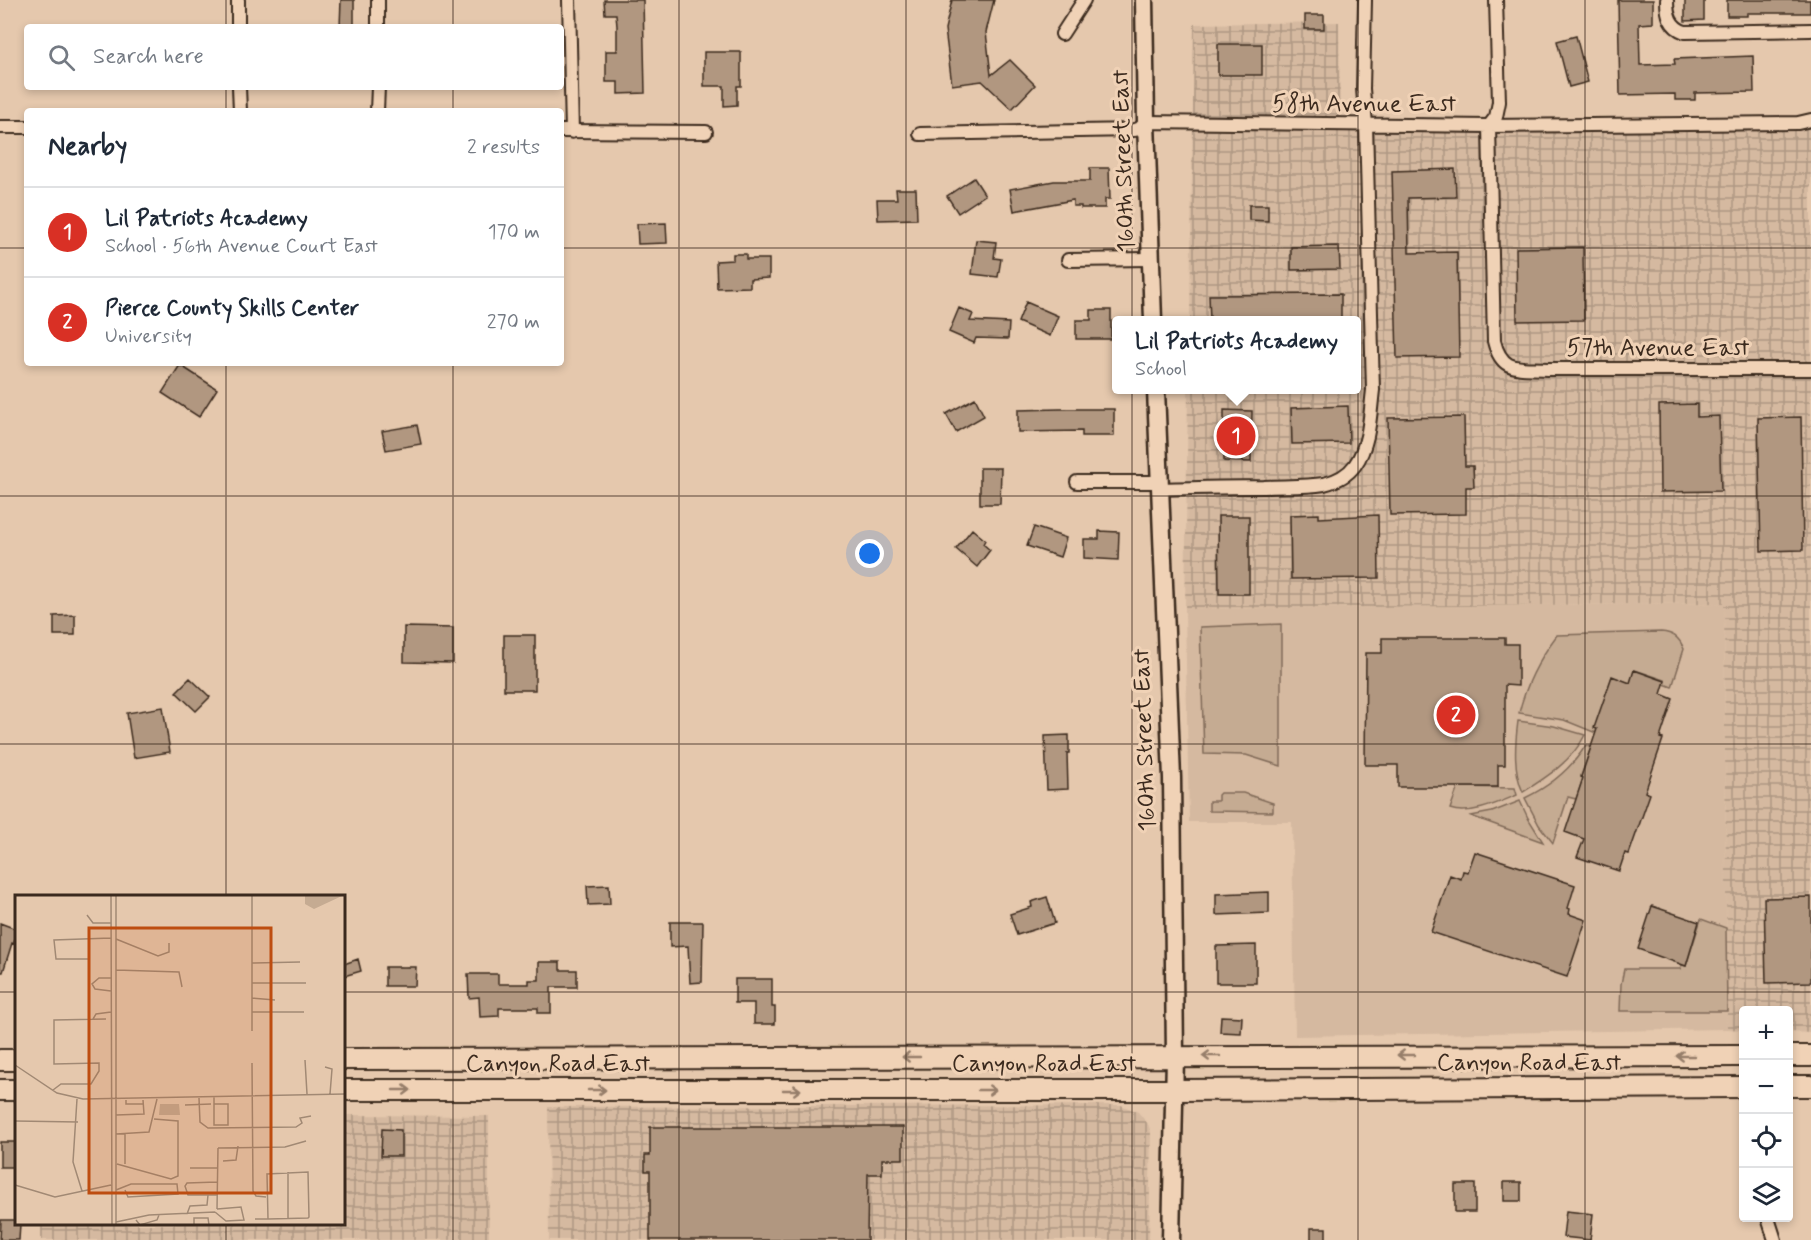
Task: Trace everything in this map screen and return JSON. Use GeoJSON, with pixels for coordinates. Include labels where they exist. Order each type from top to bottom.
{"type":"FeatureCollection","features":[{"type":"Feature","properties":{"kind":"main road","name":"160th Street East"},"geometry":{"type":"LineString","coordinates":[[1144,0],[1153,316]]}},
{"type":"Feature","properties":{"kind":"main road","name":"160th Street East"},"geometry":{"type":"LineString","coordinates":[[1156,394],[1172,778],[1175,1056],[1171,1240]]}},
{"type":"Feature","properties":{"kind":"main road","name":"Canyon Road East"},"geometry":{"type":"LineString","coordinates":[[345,1059],[1739,1056]]}},
{"type":"Feature","properties":{"kind":"main road"},"geometry":{"type":"LineString","coordinates":[[1793,1056],[1811,1056]]}},
{"type":"Feature","properties":{"kind":"main road"},"geometry":{"type":"LineString","coordinates":[[1793,1086],[1811,1086]]}},
{"type":"Feature","properties":{"kind":"main road","name":"Canyon Road East"},"geometry":{"type":"LineString","coordinates":[[345,1090],[1739,1087]]}},
{"type":"Feature","properties":{"kind":"street"},"geometry":{"type":"LineString","coordinates":[[238,0],[238,24]]}},
{"type":"Feature","properties":{"kind":"street"},"geometry":{"type":"LineString","coordinates":[[378,0],[378,24]]}},
{"type":"Feature","properties":{"kind":"street"},"geometry":{"type":"LineString","coordinates":[[569,0],[567,132],[706,132]]}},
{"type":"Feature","properties":{"kind":"street"},"geometry":{"type":"LineString","coordinates":[[1062,34],[1084,0]]}},
{"type":"Feature","properties":{"kind":"street"},"geometry":{"type":"LineString","coordinates":[[1077,482],[1159,485],[1324,484],[1339,479],[1355,466],[1369,427],[1373,390],[1366,124],[1363,89],[1365,0]]}},
{"type":"Feature","properties":{"kind":"street"},"geometry":{"type":"LineString","coordinates":[[1489,126],[1496,117],[1499,102],[1496,0]]}},
{"type":"Feature","properties":{"kind":"street"},"geometry":{"type":"LineString","coordinates":[[1667,0],[1670,21],[1677,29],[1685,32],[1811,30]]}},
{"type":"Feature","properties":{"kind":"street"},"geometry":{"type":"LineString","coordinates":[[239,90],[240,108]]}},
{"type":"Feature","properties":{"kind":"street"},"geometry":{"type":"LineString","coordinates":[[377,108],[378,90]]}},
{"type":"Feature","properties":{"kind":"street","name":"58th Avenue East"},"geometry":{"type":"LineString","coordinates":[[920,134],[1134,130],[1139,129],[1146,122],[1489,126],[1798,123],[1811,120]]}},
{"type":"Feature","properties":{"kind":"street","name":"57th Avenue East"},"geometry":{"type":"LineString","coordinates":[[1489,126],[1494,341],[1498,357],[1505,364],[1513,367],[1548,369],[1811,369]]}},
{"type":"Feature","properties":{"kind":"street"},"geometry":{"type":"LineString","coordinates":[[0,127],[24,127]]}},
{"type":"Feature","properties":{"kind":"street"},"geometry":{"type":"LineString","coordinates":[[1068,260],[1151,259]]}},
{"type":"Feature","properties":{"kind":"street"},"geometry":{"type":"LineString","coordinates":[[1769,1222],[1775,1240]]}},
{"type":"Feature","properties":{"kind":"shaded area"},"geometry":{"type":"Polygon","coordinates":[[[1339,22],[1340,116],[1597,120],[1811,119],[1811,1033],[1793,1032],[1793,1006],[1739,1006],[1739,1030],[1727,1029],[1724,603],[1185,609],[1188,394],[1361,394],[1361,316],[1190,316],[1194,24],[1339,22]]]}},
{"type":"Feature","properties":{"kind":"shaded area"},"geometry":{"type":"Polygon","coordinates":[[[1724,603],[1727,1029],[1295,1036],[1292,822],[1189,822],[1185,609],[1724,603]]]}},
{"type":"Feature","properties":{"kind":"shaded area"},"geometry":{"type":"Polygon","coordinates":[[[1281,624],[1281,766],[1246,755],[1204,754],[1200,627],[1281,624]]]}},
{"type":"Feature","properties":{"kind":"shaded area"},"geometry":{"type":"Polygon","coordinates":[[[1661,632],[1675,636],[1684,649],[1672,687],[1664,684],[1665,680],[1635,670],[1630,683],[1612,677],[1595,728],[1596,733],[1564,720],[1519,713],[1534,672],[1557,635],[1661,632]]]}},
{"type":"Feature","properties":{"kind":"shaded area"},"geometry":{"type":"Polygon","coordinates":[[[1518,721],[1554,726],[1585,735],[1566,761],[1523,792],[1516,766],[1518,721]]]}},
{"type":"Feature","properties":{"kind":"shaded area"},"geometry":{"type":"Polygon","coordinates":[[[1586,745],[1591,747],[1576,799],[1568,797],[1553,843],[1539,825],[1525,798],[1559,776],[1574,762],[1586,745]]]}},
{"type":"Feature","properties":{"kind":"shaded area"},"geometry":{"type":"Polygon","coordinates":[[[1458,787],[1515,788],[1517,795],[1484,808],[1458,811],[1450,809],[1458,787]]]}},
{"type":"Feature","properties":{"kind":"shaded area"},"geometry":{"type":"Polygon","coordinates":[[[1220,793],[1243,793],[1273,803],[1273,812],[1209,811],[1209,801],[1218,801],[1220,793]]]}},
{"type":"Feature","properties":{"kind":"shaded area"},"geometry":{"type":"Polygon","coordinates":[[[1520,801],[1543,842],[1471,816],[1492,812],[1520,801]]]}},
{"type":"Feature","properties":{"kind":"shaded area"},"geometry":{"type":"Polygon","coordinates":[[[1701,919],[1726,928],[1727,1011],[1620,1011],[1624,969],[1680,969],[1682,965],[1686,966],[1701,919]]]}},
{"type":"Feature","properties":{"kind":"shaded area"},"geometry":{"type":"Polygon","coordinates":[[[1121,1105],[1138,1112],[1148,1124],[1151,1132],[1149,1240],[549,1240],[548,1107],[1121,1105]]]}},
{"type":"Feature","properties":{"kind":"shaded area"},"geometry":{"type":"Polygon","coordinates":[[[345,1115],[489,1116],[489,1240],[41,1240],[41,1225],[345,1225],[345,1115]]]}},
{"type":"Feature","properties":{"kind":"building"},"geometry":{"type":"Polygon","coordinates":[[[341,0],[354,0],[354,24],[340,24],[341,0]]]}},
{"type":"Feature","properties":{"kind":"building"},"geometry":{"type":"Polygon","coordinates":[[[604,0],[643,0],[645,93],[618,94],[618,82],[606,82],[606,51],[617,51],[617,26],[616,14],[605,14],[604,0]]]}},
{"type":"Feature","properties":{"kind":"building"},"geometry":{"type":"Polygon","coordinates":[[[952,0],[994,0],[986,32],[991,75],[1010,60],[1035,85],[1012,109],[982,81],[952,85],[945,29],[952,0]]]}},
{"type":"Feature","properties":{"kind":"building"},"geometry":{"type":"Polygon","coordinates":[[[1618,0],[1653,0],[1653,23],[1639,24],[1640,65],[1675,64],[1674,59],[1753,56],[1754,92],[1695,93],[1695,100],[1675,100],[1675,94],[1620,95],[1618,0]]]}},
{"type":"Feature","properties":{"kind":"building"},"geometry":{"type":"Polygon","coordinates":[[[1685,0],[1704,0],[1704,20],[1685,21],[1685,0]]]}},
{"type":"Feature","properties":{"kind":"building"},"geometry":{"type":"Polygon","coordinates":[[[1727,0],[1810,0],[1810,13],[1747,13],[1747,16],[1727,16],[1727,0]]]}},
{"type":"Feature","properties":{"kind":"building"},"geometry":{"type":"Polygon","coordinates":[[[1305,15],[1324,15],[1324,29],[1305,29],[1305,15]]]}},
{"type":"Feature","properties":{"kind":"building"},"geometry":{"type":"Polygon","coordinates":[[[1576,36],[1588,82],[1569,87],[1557,41],[1576,36]]]}},
{"type":"Feature","properties":{"kind":"building"},"geometry":{"type":"Polygon","coordinates":[[[1218,44],[1262,44],[1262,75],[1218,75],[1218,44]]]}},
{"type":"Feature","properties":{"kind":"building"},"geometry":{"type":"Polygon","coordinates":[[[704,52],[741,52],[741,86],[737,86],[737,105],[724,106],[724,86],[704,86],[704,52]]]}},
{"type":"Feature","properties":{"kind":"building"},"geometry":{"type":"Polygon","coordinates":[[[1090,168],[1109,168],[1110,199],[1105,199],[1105,208],[1073,206],[1073,200],[1014,211],[1010,189],[1054,181],[1090,181],[1090,168]]]}},
{"type":"Feature","properties":{"kind":"building"},"geometry":{"type":"Polygon","coordinates":[[[1455,169],[1456,197],[1408,198],[1409,253],[1457,252],[1459,357],[1397,358],[1392,171],[1455,169]]]}},
{"type":"Feature","properties":{"kind":"building"},"geometry":{"type":"Polygon","coordinates":[[[974,178],[985,195],[958,213],[947,196],[974,178]]]}},
{"type":"Feature","properties":{"kind":"building"},"geometry":{"type":"Polygon","coordinates":[[[896,189],[916,189],[917,219],[878,220],[877,199],[897,199],[896,189]]]}},
{"type":"Feature","properties":{"kind":"building"},"geometry":{"type":"Polygon","coordinates":[[[1249,205],[1268,205],[1268,221],[1249,220],[1249,205]]]}},
{"type":"Feature","properties":{"kind":"building"},"geometry":{"type":"Polygon","coordinates":[[[666,223],[667,243],[638,244],[637,224],[666,223]]]}},
{"type":"Feature","properties":{"kind":"building"},"geometry":{"type":"Polygon","coordinates":[[[976,240],[996,242],[994,258],[1001,259],[998,277],[972,274],[976,240]]]}},
{"type":"Feature","properties":{"kind":"building"},"geometry":{"type":"Polygon","coordinates":[[[1339,246],[1340,269],[1291,270],[1291,247],[1339,246]]]}},
{"type":"Feature","properties":{"kind":"building"},"geometry":{"type":"Polygon","coordinates":[[[1583,247],[1584,320],[1517,321],[1516,248],[1583,247]]]}},
{"type":"Feature","properties":{"kind":"building"},"geometry":{"type":"Polygon","coordinates":[[[733,254],[746,254],[746,259],[769,259],[769,278],[750,279],[750,287],[717,288],[716,261],[733,260],[733,254]]]}},
{"type":"Feature","properties":{"kind":"building"},"geometry":{"type":"Polygon","coordinates":[[[1341,294],[1341,316],[1210,316],[1209,295],[1341,294]]]}},
{"type":"Feature","properties":{"kind":"building"},"geometry":{"type":"Polygon","coordinates":[[[1026,302],[1058,316],[1050,336],[1018,322],[1026,302]]]}},
{"type":"Feature","properties":{"kind":"building"},"geometry":{"type":"Polygon","coordinates":[[[959,308],[973,314],[970,321],[1009,323],[1008,339],[976,338],[974,343],[949,332],[959,308]]]}},
{"type":"Feature","properties":{"kind":"building"},"geometry":{"type":"Polygon","coordinates":[[[1091,310],[1111,310],[1111,339],[1076,339],[1076,320],[1091,320],[1091,310]]]}},
{"type":"Feature","properties":{"kind":"building"},"geometry":{"type":"Polygon","coordinates":[[[179,366],[217,389],[199,417],[162,393],[179,366]]]}},
{"type":"Feature","properties":{"kind":"building"},"geometry":{"type":"Polygon","coordinates":[[[975,398],[984,416],[956,432],[946,414],[975,398]]]}},
{"type":"Feature","properties":{"kind":"building"},"geometry":{"type":"Polygon","coordinates":[[[1697,404],[1697,417],[1719,416],[1721,491],[1660,492],[1659,405],[1697,404]]]}},
{"type":"Feature","properties":{"kind":"building"},"geometry":{"type":"Polygon","coordinates":[[[1348,406],[1349,443],[1292,444],[1291,408],[1348,406]]]}},
{"type":"Feature","properties":{"kind":"building"},"geometry":{"type":"Polygon","coordinates":[[[1114,409],[1114,436],[1082,436],[1082,431],[1018,432],[1018,410],[1114,409]]]}},
{"type":"Feature","properties":{"kind":"building"},"geometry":{"type":"Polygon","coordinates":[[[1224,410],[1252,411],[1251,462],[1224,461],[1224,410]]]}},
{"type":"Feature","properties":{"kind":"building"},"geometry":{"type":"Polygon","coordinates":[[[1464,417],[1465,466],[1473,466],[1474,487],[1466,487],[1466,514],[1390,515],[1388,418],[1464,417]]]}},
{"type":"Feature","properties":{"kind":"building"},"geometry":{"type":"Polygon","coordinates":[[[1801,417],[1803,550],[1761,551],[1758,418],[1801,417]]]}},
{"type":"Feature","properties":{"kind":"building"},"geometry":{"type":"Polygon","coordinates":[[[417,425],[421,444],[386,450],[382,431],[417,425]]]}},
{"type":"Feature","properties":{"kind":"building"},"geometry":{"type":"Polygon","coordinates":[[[980,468],[1001,468],[1000,504],[980,504],[980,468]]]}},
{"type":"Feature","properties":{"kind":"building"},"geometry":{"type":"Polygon","coordinates":[[[1319,514],[1319,518],[1378,515],[1379,578],[1291,579],[1290,515],[1319,514]]]}},
{"type":"Feature","properties":{"kind":"building"},"geometry":{"type":"Polygon","coordinates":[[[1218,516],[1249,516],[1249,594],[1219,594],[1218,516]]]}},
{"type":"Feature","properties":{"kind":"building"},"geometry":{"type":"Polygon","coordinates":[[[1034,527],[1066,538],[1060,557],[1027,546],[1034,527]]]}},
{"type":"Feature","properties":{"kind":"building"},"geometry":{"type":"Polygon","coordinates":[[[972,529],[985,540],[983,544],[990,550],[977,567],[956,549],[972,529]]]}},
{"type":"Feature","properties":{"kind":"building"},"geometry":{"type":"Polygon","coordinates":[[[1099,531],[1119,532],[1118,560],[1084,558],[1084,539],[1099,539],[1099,531]]]}},
{"type":"Feature","properties":{"kind":"building"},"geometry":{"type":"Polygon","coordinates":[[[75,615],[75,635],[54,635],[54,616],[75,615]]]}},
{"type":"Feature","properties":{"kind":"building"},"geometry":{"type":"Polygon","coordinates":[[[404,627],[453,628],[453,663],[404,662],[404,627]]]}},
{"type":"Feature","properties":{"kind":"building"},"geometry":{"type":"Polygon","coordinates":[[[504,635],[535,635],[535,690],[504,690],[504,635]]]}},
{"type":"Feature","properties":{"kind":"building"},"geometry":{"type":"Polygon","coordinates":[[[1382,638],[1505,638],[1505,644],[1518,644],[1518,686],[1505,685],[1505,765],[1498,765],[1498,787],[1398,787],[1398,765],[1365,765],[1366,653],[1382,653],[1382,638]]]}},
{"type":"Feature","properties":{"kind":"building"},"geometry":{"type":"Polygon","coordinates":[[[1634,670],[1665,681],[1661,694],[1673,699],[1660,738],[1663,739],[1645,792],[1650,794],[1629,854],[1625,853],[1619,871],[1577,857],[1584,839],[1565,832],[1597,729],[1594,728],[1612,676],[1630,683],[1634,670]]]}},
{"type":"Feature","properties":{"kind":"building"},"geometry":{"type":"Polygon","coordinates":[[[190,678],[210,697],[196,711],[176,692],[190,678]]]}},
{"type":"Feature","properties":{"kind":"building"},"geometry":{"type":"Polygon","coordinates":[[[163,707],[170,752],[134,758],[127,713],[163,707]]]}},
{"type":"Feature","properties":{"kind":"building"},"geometry":{"type":"Polygon","coordinates":[[[1069,735],[1068,789],[1047,790],[1045,736],[1069,735]]]}},
{"type":"Feature","properties":{"kind":"building"},"geometry":{"type":"Polygon","coordinates":[[[1475,852],[1575,885],[1568,908],[1570,909],[1569,914],[1586,920],[1567,977],[1431,932],[1450,875],[1461,879],[1463,871],[1468,872],[1475,852]]]}},
{"type":"Feature","properties":{"kind":"building"},"geometry":{"type":"Polygon","coordinates":[[[609,885],[610,904],[588,905],[587,886],[609,885]]]}},
{"type":"Feature","properties":{"kind":"building"},"geometry":{"type":"Polygon","coordinates":[[[1269,892],[1269,913],[1216,915],[1216,894],[1269,892]]]}},
{"type":"Feature","properties":{"kind":"building"},"geometry":{"type":"Polygon","coordinates":[[[1047,897],[1055,923],[1017,935],[1010,914],[1032,907],[1031,902],[1047,897]]]}},
{"type":"Feature","properties":{"kind":"building"},"geometry":{"type":"Polygon","coordinates":[[[1811,897],[1811,982],[1766,983],[1764,898],[1811,897]]]}},
{"type":"Feature","properties":{"kind":"building"},"geometry":{"type":"Polygon","coordinates":[[[1652,906],[1699,922],[1686,966],[1638,949],[1652,906]]]}},
{"type":"Feature","properties":{"kind":"building"},"geometry":{"type":"Polygon","coordinates":[[[670,922],[703,922],[702,982],[690,983],[688,946],[670,947],[670,922]]]}},
{"type":"Feature","properties":{"kind":"building"},"geometry":{"type":"Polygon","coordinates":[[[0,923],[15,929],[15,936],[3,972],[0,972],[0,923]]]}},
{"type":"Feature","properties":{"kind":"building"},"geometry":{"type":"Polygon","coordinates":[[[1256,945],[1256,983],[1216,983],[1216,946],[1256,945]]]}},
{"type":"Feature","properties":{"kind":"building"},"geometry":{"type":"Polygon","coordinates":[[[358,959],[361,971],[345,976],[345,964],[358,959]]]}},
{"type":"Feature","properties":{"kind":"building"},"geometry":{"type":"Polygon","coordinates":[[[539,962],[560,962],[560,970],[577,970],[577,987],[551,987],[551,1013],[538,1013],[538,1008],[499,1008],[499,1016],[480,1017],[479,997],[469,998],[468,974],[498,974],[498,984],[529,984],[529,980],[539,980],[539,962]]]}},
{"type":"Feature","properties":{"kind":"building"},"geometry":{"type":"Polygon","coordinates":[[[385,967],[416,967],[415,986],[385,986],[385,967]]]}},
{"type":"Feature","properties":{"kind":"building"},"geometry":{"type":"Polygon","coordinates":[[[735,979],[772,979],[772,1007],[775,1007],[775,1024],[754,1024],[754,1003],[735,1003],[735,979]]]}},
{"type":"Feature","properties":{"kind":"building"},"geometry":{"type":"Polygon","coordinates":[[[1221,1016],[1242,1017],[1241,1033],[1220,1032],[1221,1016]]]}},
{"type":"Feature","properties":{"kind":"building"},"geometry":{"type":"Polygon","coordinates":[[[650,1127],[903,1127],[903,1159],[882,1159],[882,1174],[868,1174],[867,1240],[650,1240],[650,1171],[645,1171],[645,1155],[650,1155],[650,1127]]]}},
{"type":"Feature","properties":{"kind":"building"},"geometry":{"type":"Polygon","coordinates":[[[382,1129],[401,1130],[401,1156],[381,1156],[382,1129]]]}},
{"type":"Feature","properties":{"kind":"building"},"geometry":{"type":"Polygon","coordinates":[[[0,1142],[15,1142],[15,1167],[0,1167],[0,1142]]]}},
{"type":"Feature","properties":{"kind":"building"},"geometry":{"type":"Polygon","coordinates":[[[1504,1182],[1521,1182],[1521,1201],[1504,1201],[1504,1182]]]}},
{"type":"Feature","properties":{"kind":"building"},"geometry":{"type":"Polygon","coordinates":[[[1455,1184],[1475,1184],[1475,1212],[1455,1212],[1455,1184]]]}},
{"type":"Feature","properties":{"kind":"building"},"geometry":{"type":"Polygon","coordinates":[[[1566,1211],[1593,1214],[1590,1240],[1563,1237],[1566,1211]]]}},
{"type":"Feature","properties":{"kind":"building"},"geometry":{"type":"Polygon","coordinates":[[[1,1220],[15,1220],[15,1225],[20,1225],[19,1240],[0,1240],[1,1220]]]}},
{"type":"Feature","properties":{"kind":"building"},"geometry":{"type":"Polygon","coordinates":[[[1311,1228],[1326,1228],[1326,1240],[1311,1240],[1311,1228]]]}},
{"type":"Feature","properties":{"kind":"place","name":"Lil Patriots Academy"},"geometry":{"type":"Point","coordinates":[1236,436]}},
{"type":"Feature","properties":{"kind":"place","name":"Pierce County Skills Center"},"geometry":{"type":"Point","coordinates":[1456,715]}}]}
